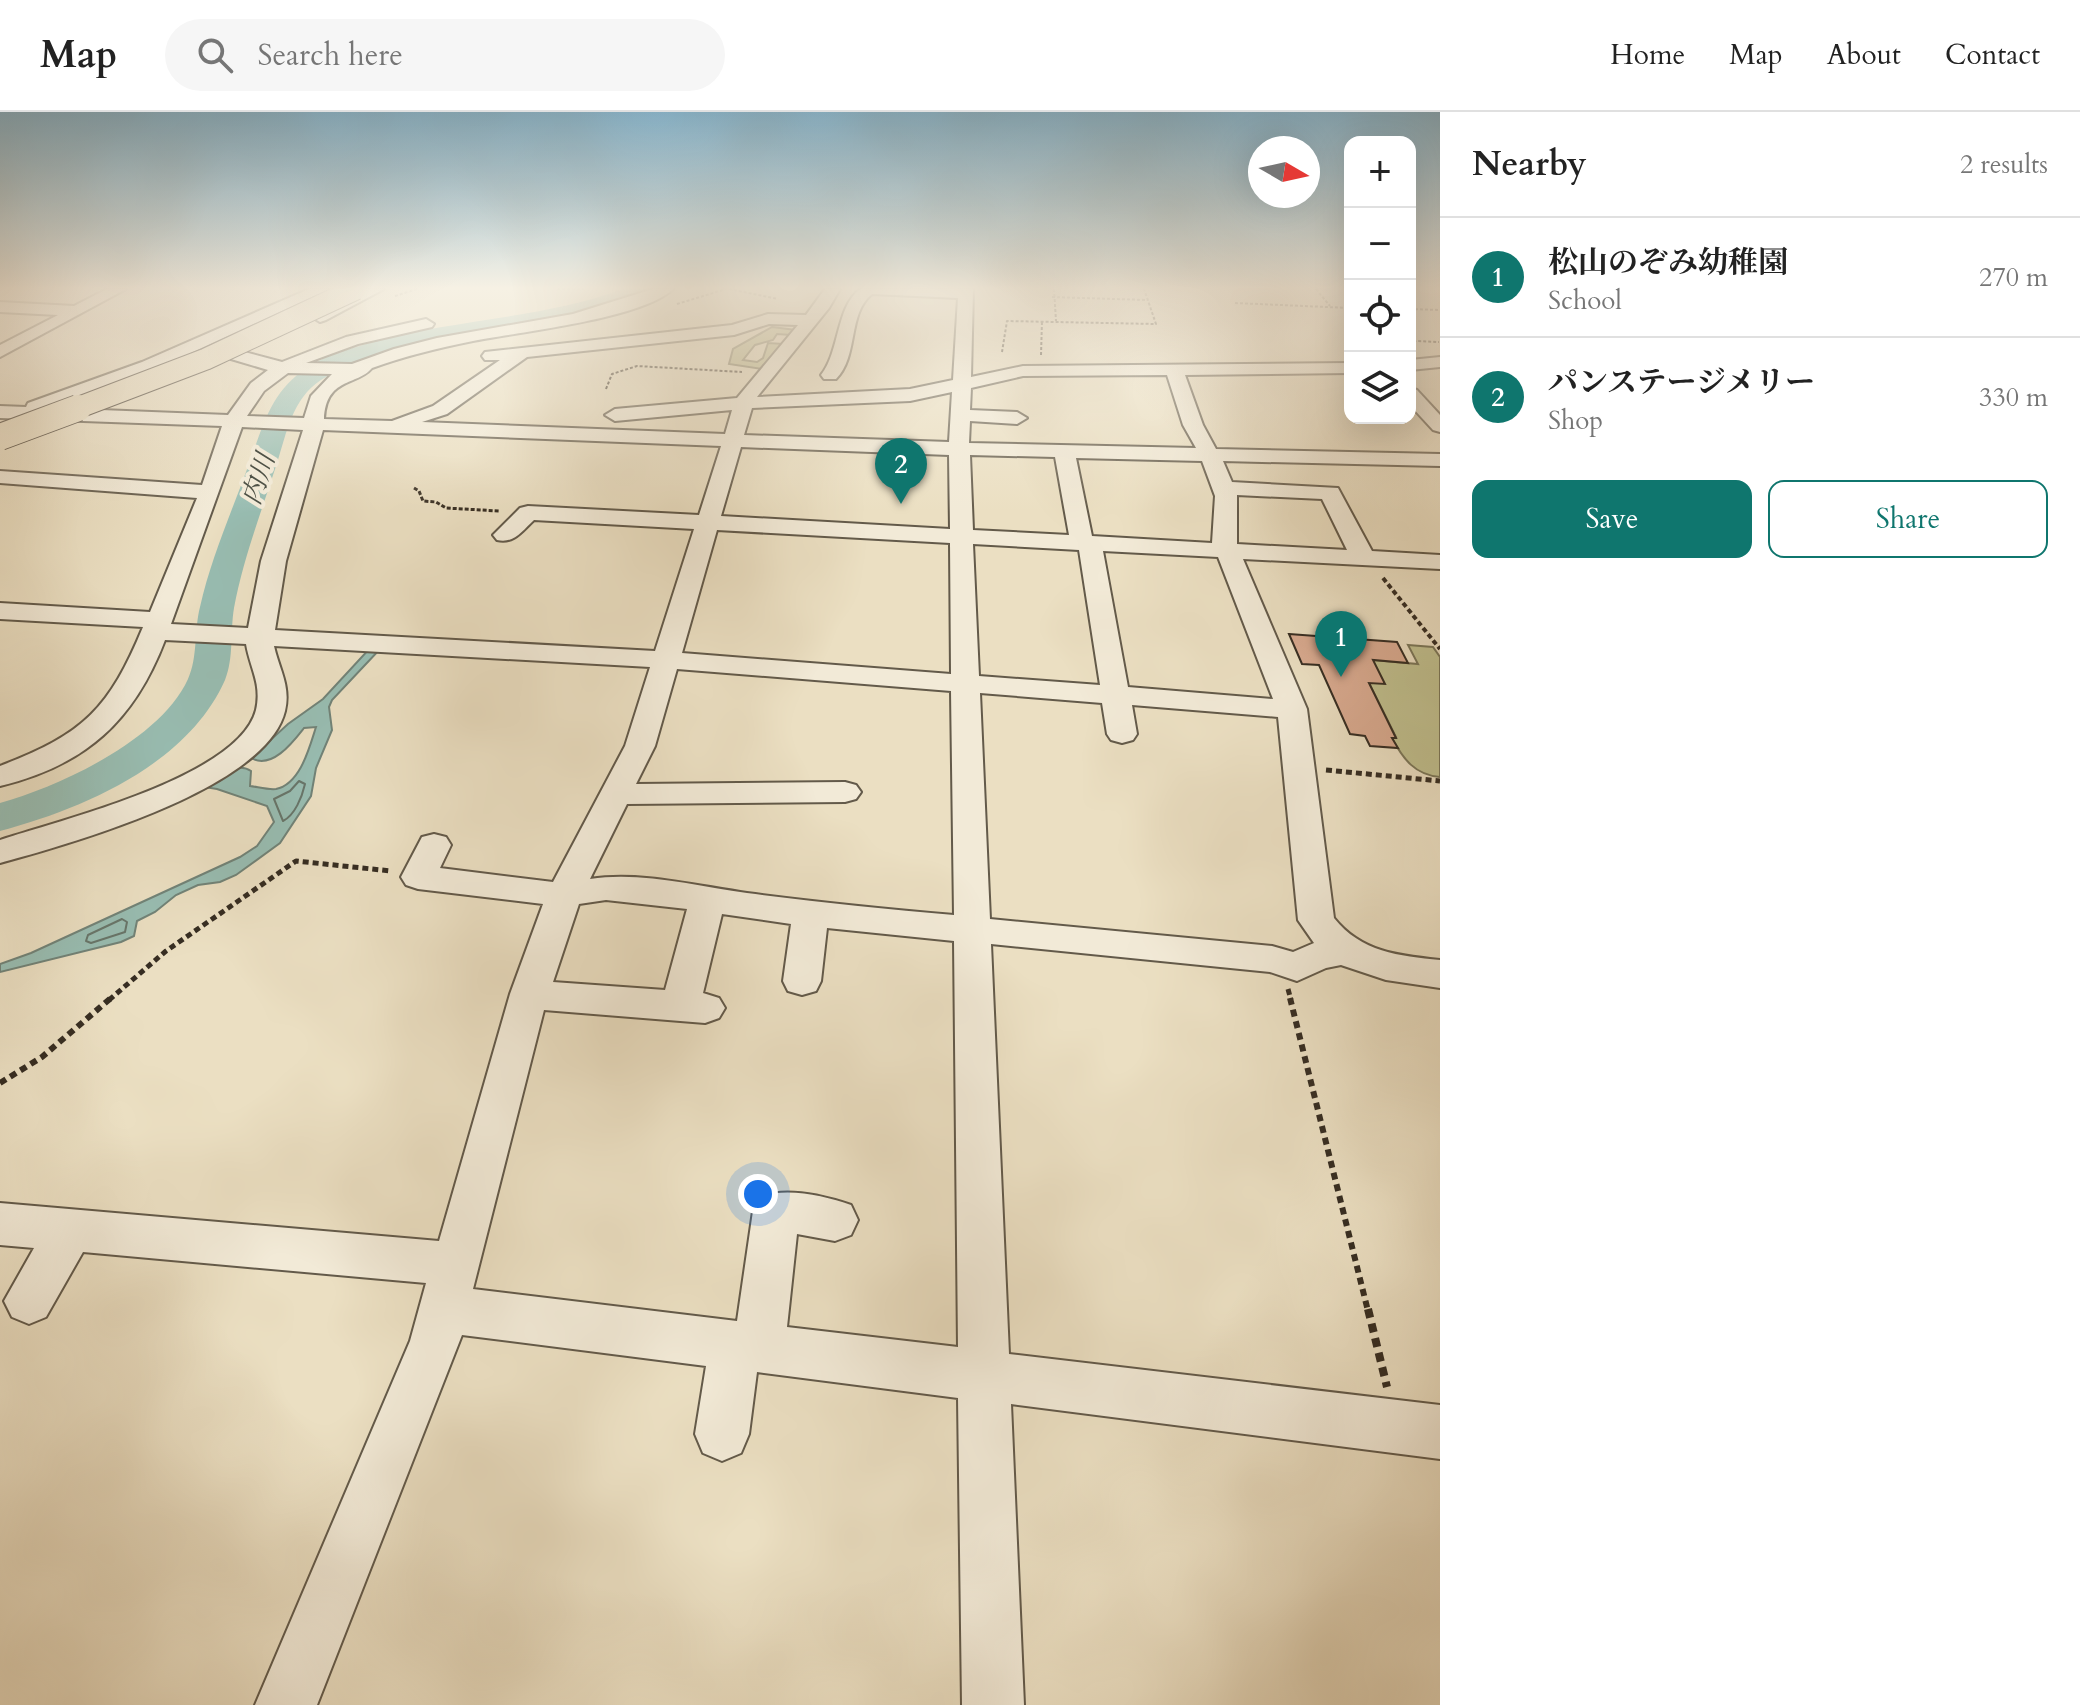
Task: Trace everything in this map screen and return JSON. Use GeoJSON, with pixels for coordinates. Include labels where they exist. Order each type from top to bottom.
{"type":"FeatureCollection","features":[{"type":"Feature","properties":{"kind":"highway"},"geometry":{"type":"LineString","coordinates":[[0,422],[170,363]]}},
{"type":"Feature","properties":{"kind":"highway"},"geometry":{"type":"LineString","coordinates":[[0,437],[195,363]]}},
{"type":"Feature","properties":{"kind":"street"},"geometry":{"type":"LineString","coordinates":[[0,422],[10,412],[154,363]]}},
{"type":"Feature","properties":{"kind":"street"},"geometry":{"type":"LineString","coordinates":[[0,445],[85,416],[216,363]]}},
{"type":"Feature","properties":{"kind":"street"},"geometry":{"type":"LineString","coordinates":[[262,363],[273,367],[355,370],[408,368]]}},
{"type":"Feature","properties":{"kind":"street"},"geometry":{"type":"LineString","coordinates":[[0,777],[47,757],[88,731],[118,705],[161,627],[210,492],[252,391],[298,363]]}},
{"type":"Feature","properties":{"kind":"street"},"geometry":{"type":"LineString","coordinates":[[0,852],[164,797],[201,781],[232,759],[256,736],[268,717],[271,676],[256,635],[319,397],[331,385],[355,370],[373,363]]}},
{"type":"Feature","properties":{"kind":"street"},"geometry":{"type":"LineString","coordinates":[[386,428],[440,410],[507,363]]}},
{"type":"Feature","properties":{"kind":"street"},"geometry":{"type":"LineString","coordinates":[[286,1705],[435,1341],[529,994],[564,895],[640,746],[738,422],[765,373],[777,363]]}},
{"type":"Feature","properties":{"kind":"street"},"geometry":{"type":"LineString","coordinates":[[830,375],[839,366],[838,363]]}},
{"type":"Feature","properties":{"kind":"street"},"geometry":{"type":"LineString","coordinates":[[967,363],[961,384],[959,432],[961,537],[993,1705]]}},
{"type":"Feature","properties":{"kind":"street"},"geometry":{"type":"LineString","coordinates":[[1138,363],[1169,366]]}},
{"type":"Feature","properties":{"kind":"street"},"geometry":{"type":"LineString","coordinates":[[10,412],[615,437],[738,422],[1023,371],[1169,366],[1344,368]]}},
{"type":"Feature","properties":{"kind":"street"},"geometry":{"type":"LineString","coordinates":[[1169,366],[1223,488],[1227,508],[1224,542],[1292,709],[1316,920],[1343,951],[1362,962],[1440,974]]}},
{"type":"Feature","properties":{"kind":"street"},"geometry":{"type":"LineString","coordinates":[[765,373],[830,375],[855,371]]}},
{"type":"Feature","properties":{"kind":"street"},"geometry":{"type":"LineString","coordinates":[[1416,400],[1440,426]]}},
{"type":"Feature","properties":{"kind":"street"},"geometry":{"type":"LineString","coordinates":[[440,410],[510,415]]}},
{"type":"Feature","properties":{"kind":"street"},"geometry":{"type":"LineString","coordinates":[[615,415],[959,432],[1064,450],[1440,460]]}},
{"type":"Feature","properties":{"kind":"street"},"geometry":{"type":"LineString","coordinates":[[959,432],[1017,418]]}},
{"type":"Feature","properties":{"kind":"street"},"geometry":{"type":"LineString","coordinates":[[594,457],[615,437]]}},
{"type":"Feature","properties":{"kind":"street"},"geometry":{"type":"LineString","coordinates":[[1064,450],[1086,544],[1122,734]]}},
{"type":"Feature","properties":{"kind":"street"},"geometry":{"type":"LineString","coordinates":[[0,477],[210,492]]}},
{"type":"Feature","properties":{"kind":"street"},"geometry":{"type":"LineString","coordinates":[[1223,488],[1330,493],[1366,559]]}},
{"type":"Feature","properties":{"kind":"street"},"geometry":{"type":"LineString","coordinates":[[505,535],[528,513],[1440,562]]}},
{"type":"Feature","properties":{"kind":"street"},"geometry":{"type":"LineString","coordinates":[[0,611],[256,635],[664,660],[1292,709]]}},
{"type":"Feature","properties":{"kind":"street"},"geometry":{"type":"LineString","coordinates":[[616,794],[845,792]]}},
{"type":"Feature","properties":{"kind":"street"},"geometry":{"type":"LineString","coordinates":[[427,860],[418,877],[564,895],[606,888],[810,914],[1272,959],[1297,967],[1316,956],[1343,951]]}},
{"type":"Feature","properties":{"kind":"street"},"geometry":{"type":"LineString","coordinates":[[529,994],[693,1006],[707,901]]}},
{"type":"Feature","properties":{"kind":"street"},"geometry":{"type":"LineString","coordinates":[[802,981],[810,914]]}},
{"type":"Feature","properties":{"kind":"street"},"geometry":{"type":"LineString","coordinates":[[722,1434],[747,1346],[776,1211],[835,1220]]}},
{"type":"Feature","properties":{"kind":"street"},"geometry":{"type":"LineString","coordinates":[[0,1224],[71,1229],[449,1287],[747,1346],[1419,1429]]}},
{"type":"Feature","properties":{"kind":"street"},"geometry":{"type":"LineString","coordinates":[[29,1301],[71,1229]]}},
{"type":"Feature","properties":{"kind":"path"},"geometry":{"type":"LineString","coordinates":[[606,389],[612,374],[637,366],[765,373]]}},
{"type":"Feature","properties":{"kind":"path"},"geometry":{"type":"LineString","coordinates":[[414,488],[419,491],[423,501],[436,502],[446,508],[528,513]]}},
{"type":"Feature","properties":{"kind":"path"},"geometry":{"type":"LineString","coordinates":[[1366,559],[1440,649]]}},
{"type":"Feature","properties":{"kind":"path"},"geometry":{"type":"LineString","coordinates":[[1300,768],[1440,781]]}},
{"type":"Feature","properties":{"kind":"path"},"geometry":{"type":"LineString","coordinates":[[0,1083],[42,1057],[166,951],[296,861],[427,860]]}},
{"type":"Feature","properties":{"kind":"path"},"geometry":{"type":"LineString","coordinates":[[1297,967],[1289,977],[1288,990],[1419,1429]]}},
{"type":"Feature","properties":{"kind":"shaded area"},"geometry":{"type":"Polygon","coordinates":[[[729,363],[767,363],[762,369],[729,363]]]}},
{"type":"Feature","properties":{"kind":"shaded area"},"geometry":{"type":"Polygon","coordinates":[[[1408,645],[1433,647],[1440,657],[1440,777],[1424,773],[1405,759],[1392,738],[1396,737],[1369,683],[1373,660],[1418,664],[1408,645]]]}},
{"type":"Feature","properties":{"kind":"water"},"geometry":{"type":"Polygon","coordinates":[[[371,647],[381,648],[332,700],[329,707],[332,730],[316,768],[311,796],[280,843],[236,875],[220,882],[198,885],[176,895],[155,912],[137,921],[134,936],[121,942],[0,972],[0,964],[31,953],[240,857],[257,846],[274,822],[267,806],[204,787],[239,768],[251,771],[250,786],[276,789],[285,786],[303,763],[316,727],[304,728],[288,747],[274,757],[259,761],[251,758],[288,724],[323,699],[371,647]]]}},
{"type":"Feature","properties":{"kind":"building"},"geometry":{"type":"Polygon","coordinates":[[[1289,634],[1397,642],[1408,663],[1373,660],[1385,684],[1369,683],[1398,748],[1370,746],[1365,736],[1350,734],[1319,665],[1302,664],[1289,634]]]}},
{"type":"Feature","properties":{"kind":"waterway","name":"内川"},"geometry":{"type":"LineString","coordinates":[[0,817],[56,798],[118,766],[148,747],[174,725],[194,702],[210,668],[217,609],[226,574],[284,402],[312,375],[336,363]]}},
{"type":"Feature","properties":{"kind":"place","name":"パンステージメリー"},"geometry":{"type":"Point","coordinates":[901,504]}},
{"type":"Feature","properties":{"kind":"place","name":"松山のぞみ幼稚園"},"geometry":{"type":"Point","coordinates":[1341,677]}}]}
